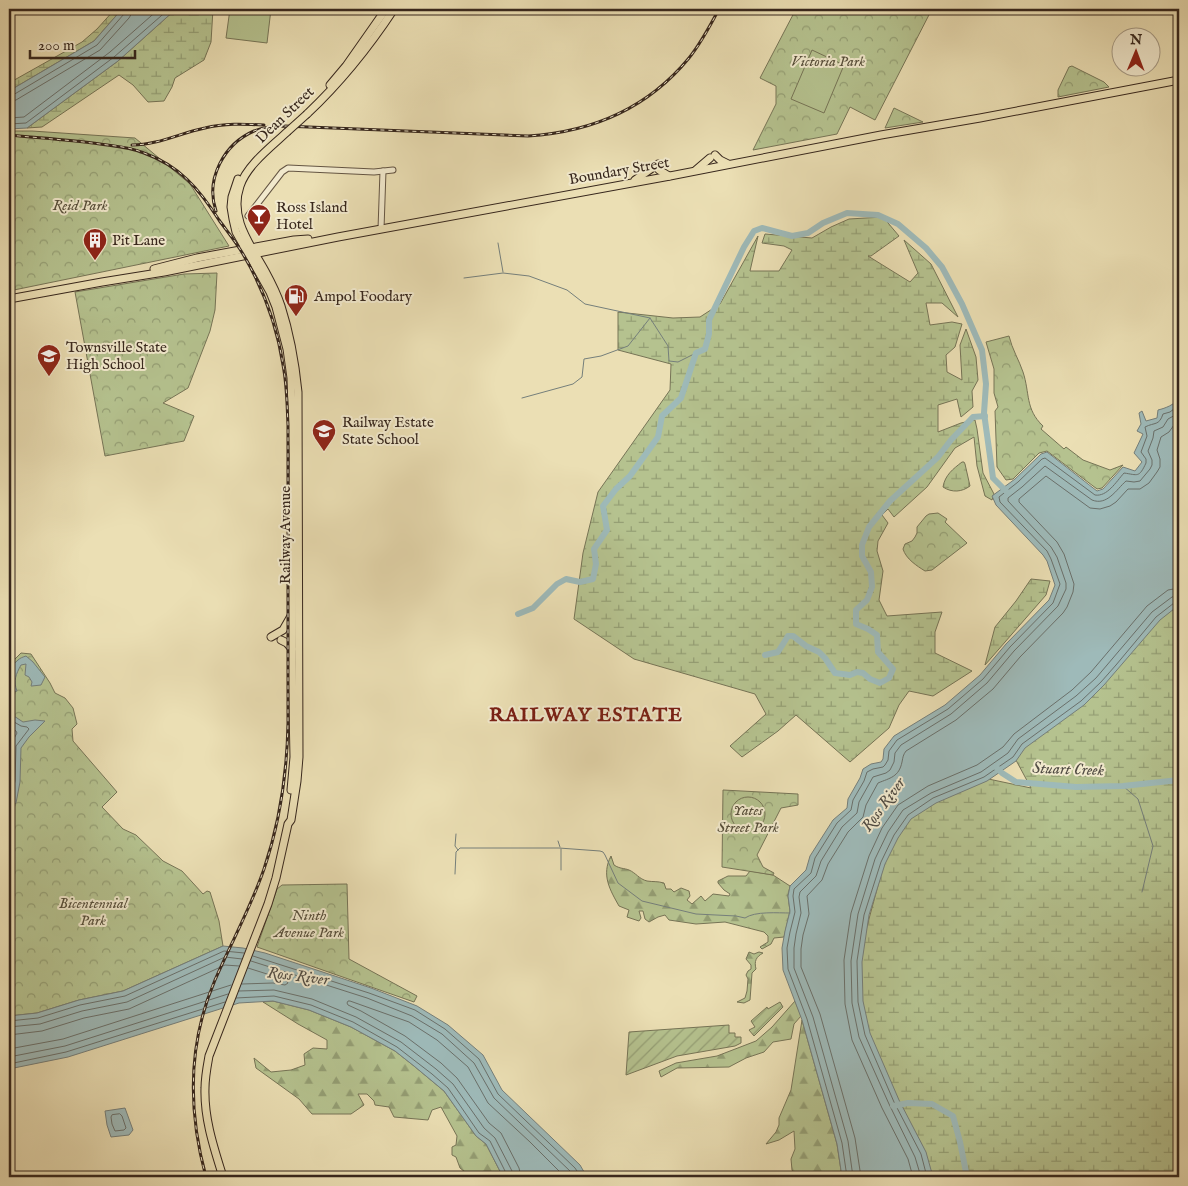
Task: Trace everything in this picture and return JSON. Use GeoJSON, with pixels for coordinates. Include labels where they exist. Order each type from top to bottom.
{"type":"FeatureCollection","features":[{"type":"Feature","properties":{"kind":"main road","name":"Dean Street"},"geometry":{"type":"LineString","coordinates":[[375,32],[379,20],[386,9]]}},
{"type":"Feature","properties":{"kind":"main road","name":"Dean Street"},"geometry":{"type":"LineString","coordinates":[[250,252],[238,234],[232,219],[231,202],[239,175],[250,162],[340,81],[394,9]]}},
{"type":"Feature","properties":{"kind":"main road","name":"Boundary Street"},"geometry":{"type":"LineString","coordinates":[[9,295],[150,270],[202,258],[298,245],[694,172],[933,123],[977,117],[1179,80]]}},
{"type":"Feature","properties":{"kind":"main road","name":"Dean Street"},"geometry":{"type":"LineString","coordinates":[[250,252],[238,219],[237,199],[240,187],[244,177],[253,165],[284,132]]}},
{"type":"Feature","properties":{"kind":"main road"},"geometry":{"type":"LineString","coordinates":[[694,172],[713,156],[728,164]]}},
{"type":"Feature","properties":{"kind":"main road"},"geometry":{"type":"LineString","coordinates":[[630,183],[658,164],[659,170],[670,176]]}},
{"type":"Feature","properties":{"kind":"main road"},"geometry":{"type":"LineString","coordinates":[[202,258],[234,247],[239,242],[238,234]]}},
{"type":"Feature","properties":{"kind":"main road","name":"Boundary Street"},"geometry":{"type":"LineString","coordinates":[[9,299],[164,272],[294,240],[338,237]]}},
{"type":"Feature","properties":{"kind":"main road"},"geometry":{"type":"LineString","coordinates":[[261,264],[265,255],[282,252],[298,245]]}},
{"type":"Feature","properties":{"kind":"main road","name":"Railway Avenue"},"geometry":{"type":"LineString","coordinates":[[223,1177],[208,1124],[205,1098],[206,1072],[215,1039],[268,904],[276,878],[295,796],[299,757],[298,392],[296,368],[281,305],[261,264],[250,252]]}},
{"type":"Feature","properties":{"kind":"main road","name":"Railway Avenue"},"geometry":{"type":"LineString","coordinates":[[250,252],[276,307],[287,349],[291,378],[294,757],[288,824]]}},
{"type":"Feature","properties":{"kind":"main road"},"geometry":{"type":"LineString","coordinates":[[272,637],[285,628],[293,612]]}},
{"type":"Feature","properties":{"kind":"main road"},"geometry":{"type":"LineString","coordinates":[[281,640],[289,644],[292,649]]}},
{"type":"Feature","properties":{"kind":"street"},"geometry":{"type":"LineString","coordinates":[[248,216],[282,172],[288,168],[393,170]]}},
{"type":"Feature","properties":{"kind":"street"},"geometry":{"type":"LineString","coordinates":[[380,229],[383,171]]}},
{"type":"Feature","properties":{"kind":"green space"},"geometry":{"type":"Polygon","coordinates":[[[115,9],[122,9],[94,41],[9,91],[9,83],[82,42],[115,9]]]}},
{"type":"Feature","properties":{"kind":"green space"},"geometry":{"type":"Polygon","coordinates":[[[176,9],[213,9],[211,42],[204,60],[175,78],[164,101],[148,102],[133,85],[119,75],[42,127],[27,128],[118,61],[176,9]]]}},
{"type":"Feature","properties":{"kind":"green space"},"geometry":{"type":"Polygon","coordinates":[[[230,9],[271,9],[267,43],[226,38],[230,9]]]}},
{"type":"Feature","properties":{"kind":"green space","name":"Victoria Park"},"geometry":{"type":"Polygon","coordinates":[[[796,9],[932,9],[875,120],[850,107],[837,134],[753,150],[776,104],[776,86],[760,78],[796,9]]]}},
{"type":"Feature","properties":{"kind":"green space"},"geometry":{"type":"Polygon","coordinates":[[[812,50],[844,65],[824,113],[791,99],[812,50]]]}},
{"type":"Feature","properties":{"kind":"green space"},"geometry":{"type":"Polygon","coordinates":[[[1072,66],[1104,82],[1109,87],[1058,97],[1058,90],[1069,67],[1072,66]]]}},
{"type":"Feature","properties":{"kind":"green space"},"geometry":{"type":"Polygon","coordinates":[[[894,108],[923,122],[885,128],[894,108]]]}},
{"type":"Feature","properties":{"kind":"green space","name":"Reid Park"},"geometry":{"type":"Polygon","coordinates":[[[9,131],[135,138],[190,184],[229,246],[9,291],[9,131]]]}},
{"type":"Feature","properties":{"kind":"green space"},"geometry":{"type":"Polygon","coordinates":[[[883,217],[899,236],[871,256],[868,256],[910,282],[918,273],[904,240],[931,264],[958,317],[942,303],[926,303],[930,325],[952,322],[962,324],[955,347],[946,355],[947,372],[962,380],[960,345],[966,329],[976,357],[978,380],[972,391],[973,407],[961,417],[957,399],[938,405],[938,432],[975,420],[983,473],[994,494],[992,500],[985,496],[977,466],[974,437],[955,448],[927,487],[894,517],[888,509],[882,515],[888,523],[878,541],[877,551],[883,571],[879,600],[887,616],[942,612],[935,632],[935,653],[972,671],[933,696],[909,691],[899,705],[889,728],[850,762],[796,715],[778,731],[742,757],[730,746],[766,714],[755,694],[634,659],[574,619],[583,553],[598,492],[670,390],[671,364],[618,350],[618,312],[673,318],[700,317],[720,304],[758,236],[750,271],[779,271],[792,250],[784,246],[762,243],[765,234],[812,238],[849,219],[883,217]]]}},
{"type":"Feature","properties":{"kind":"green space"},"geometry":{"type":"Polygon","coordinates":[[[217,273],[215,310],[210,331],[188,388],[163,403],[194,416],[184,441],[105,456],[75,292],[184,274],[217,273]]]}},
{"type":"Feature","properties":{"kind":"green space"},"geometry":{"type":"Polygon","coordinates":[[[1009,336],[1023,372],[1033,413],[1043,426],[1041,429],[1064,449],[1066,447],[1083,460],[1110,470],[1123,465],[1102,488],[1097,489],[1047,451],[1039,453],[1013,479],[1006,480],[997,467],[995,411],[998,407],[994,393],[994,369],[986,342],[1009,336]]]}},
{"type":"Feature","properties":{"kind":"green space"},"geometry":{"type":"Polygon","coordinates":[[[962,462],[965,464],[970,486],[964,490],[957,491],[943,487],[948,476],[962,462]]]}},
{"type":"Feature","properties":{"kind":"green space"},"geometry":{"type":"Polygon","coordinates":[[[938,513],[947,519],[945,522],[967,543],[932,570],[925,571],[909,559],[903,549],[905,544],[912,541],[915,537],[917,527],[926,516],[938,513]]]}},
{"type":"Feature","properties":{"kind":"green space"},"geometry":{"type":"Polygon","coordinates":[[[1031,579],[1050,581],[1046,595],[985,665],[995,627],[1031,579]]]}},
{"type":"Feature","properties":{"kind":"green space"},"geometry":{"type":"Polygon","coordinates":[[[1179,597],[1179,1177],[929,1177],[867,1044],[855,971],[891,837],[936,792],[979,777],[1031,788],[1010,749],[1179,597]]]}},
{"type":"Feature","properties":{"kind":"green space","name":"Bicentennial Park"},"geometry":{"type":"Polygon","coordinates":[[[21,653],[31,654],[55,693],[65,698],[73,708],[77,724],[72,729],[73,741],[117,792],[102,807],[123,829],[136,835],[163,861],[182,871],[203,894],[207,891],[210,892],[219,921],[223,946],[123,991],[79,1000],[37,1013],[9,1016],[9,665],[21,653]]]}},
{"type":"Feature","properties":{"kind":"green space","name":"Yates Street Park"},"geometry":{"type":"Polygon","coordinates":[[[723,790],[798,794],[798,805],[781,808],[757,855],[763,867],[774,873],[773,875],[722,867],[723,790]]]}},
{"type":"Feature","properties":{"kind":"green space"},"geometry":{"type":"Polygon","coordinates":[[[748,797],[760,802],[765,814],[760,826],[748,831],[736,826],[731,814],[736,802],[748,797]]]}},
{"type":"Feature","properties":{"kind":"green space"},"geometry":{"type":"Polygon","coordinates":[[[611,856],[614,865],[629,870],[644,880],[664,883],[666,889],[671,889],[674,892],[681,888],[689,891],[690,896],[687,900],[692,904],[701,896],[705,901],[713,894],[729,896],[730,894],[718,883],[718,881],[728,876],[746,876],[750,871],[773,875],[790,886],[788,896],[790,911],[784,937],[774,938],[771,944],[762,949],[760,947],[768,942],[768,936],[764,932],[725,922],[696,924],[669,920],[665,915],[649,922],[645,919],[643,911],[639,911],[641,918],[639,921],[627,917],[629,910],[619,906],[608,882],[607,870],[611,856]]]}},
{"type":"Feature","properties":{"kind":"green space","name":"Ninth Avenue Park"},"geometry":{"type":"Polygon","coordinates":[[[347,884],[349,959],[417,996],[414,1002],[257,947],[277,889],[282,885],[347,884]]]}},
{"type":"Feature","properties":{"kind":"green space"},"geometry":{"type":"Polygon","coordinates":[[[749,952],[754,954],[763,953],[756,960],[756,969],[752,973],[750,1000],[744,1003],[737,1002],[745,998],[747,991],[748,979],[746,975],[751,969],[751,965],[746,959],[749,952]]]}},
{"type":"Feature","properties":{"kind":"green space"},"geometry":{"type":"Polygon","coordinates":[[[273,1001],[309,1010],[351,1027],[395,1051],[444,1091],[476,1136],[486,1144],[503,1177],[464,1177],[465,1172],[460,1168],[456,1157],[452,1155],[452,1147],[456,1145],[457,1136],[441,1107],[432,1110],[428,1120],[394,1117],[389,1107],[375,1105],[374,1101],[367,1094],[358,1094],[364,1105],[351,1114],[312,1114],[299,1099],[256,1068],[254,1058],[271,1072],[291,1070],[305,1065],[304,1054],[313,1048],[327,1049],[327,1040],[263,1002],[273,1001]]]}},
{"type":"Feature","properties":{"kind":"green space"},"geometry":{"type":"Polygon","coordinates":[[[795,1001],[801,1016],[794,1024],[791,1039],[773,1042],[764,1052],[746,1058],[729,1067],[677,1068],[661,1077],[659,1071],[676,1063],[717,1056],[756,1041],[772,1027],[795,1001]]]}},
{"type":"Feature","properties":{"kind":"green space"},"geometry":{"type":"Polygon","coordinates":[[[780,1002],[783,1007],[754,1036],[749,1030],[755,1027],[751,1021],[767,1007],[768,1009],[780,1002]]]}},
{"type":"Feature","properties":{"kind":"green space"},"geometry":{"type":"Polygon","coordinates":[[[802,1020],[837,1144],[842,1177],[796,1177],[792,1170],[791,1159],[795,1149],[794,1131],[779,1140],[766,1144],[776,1132],[779,1118],[791,1090],[802,1020]]]}},
{"type":"Feature","properties":{"kind":"green space"},"geometry":{"type":"Polygon","coordinates":[[[729,1025],[729,1033],[735,1033],[735,1037],[741,1037],[741,1043],[735,1046],[677,1056],[626,1075],[629,1032],[729,1025]]]}},
{"type":"Feature","properties":{"kind":"water"},"geometry":{"type":"Polygon","coordinates":[[[122,9],[176,9],[118,61],[27,128],[9,129],[9,91],[94,41],[122,9]]]}},
{"type":"Feature","properties":{"kind":"water","name":"Ross River"},"geometry":{"type":"Polygon","coordinates":[[[1179,398],[1179,605],[1160,620],[1104,685],[1084,705],[1025,748],[1016,761],[987,781],[936,803],[911,819],[898,838],[885,864],[869,915],[862,962],[863,1001],[870,1033],[899,1100],[926,1152],[933,1177],[842,1177],[837,1144],[802,1020],[783,970],[782,948],[790,911],[788,896],[790,886],[806,870],[810,856],[833,820],[847,808],[848,799],[863,769],[871,764],[881,762],[884,749],[894,736],[945,705],[980,675],[1006,644],[1049,600],[1055,585],[1047,561],[996,505],[992,496],[1015,479],[1041,454],[1047,452],[1097,491],[1103,489],[1123,467],[1135,471],[1142,462],[1134,453],[1143,434],[1137,431],[1141,424],[1139,413],[1142,411],[1146,421],[1157,418],[1158,410],[1170,406],[1179,398]]]}},
{"type":"Feature","properties":{"kind":"water"},"geometry":{"type":"Polygon","coordinates":[[[26,656],[45,677],[41,685],[31,686],[32,682],[25,675],[26,664],[21,665],[15,684],[17,691],[9,693],[12,667],[19,659],[26,656]]]}},
{"type":"Feature","properties":{"kind":"water"},"geometry":{"type":"Polygon","coordinates":[[[9,714],[23,722],[45,721],[21,748],[20,782],[16,803],[9,811],[9,714]]]}},
{"type":"Feature","properties":{"kind":"water","name":"Ross River"},"geometry":{"type":"Polygon","coordinates":[[[223,946],[265,953],[371,988],[417,1006],[448,1025],[483,1055],[502,1090],[580,1165],[587,1177],[503,1177],[486,1144],[476,1136],[444,1091],[395,1051],[351,1027],[309,1010],[273,1001],[239,1003],[68,1057],[9,1069],[9,1016],[37,1013],[79,1000],[123,991],[223,946]]]}},
{"type":"Feature","properties":{"kind":"water"},"geometry":{"type":"Polygon","coordinates":[[[125,1108],[133,1130],[129,1135],[111,1137],[105,1111],[125,1108]]]}},
{"type":"Feature","properties":{"kind":"waterway"},"geometry":{"type":"LineString","coordinates":[[518,614],[533,608],[557,584],[566,579],[580,582],[593,579],[596,564],[594,549],[607,530],[603,506],[616,489],[630,476],[658,437],[662,416],[681,398],[696,353],[705,349],[709,334],[709,320],[744,247],[754,231],[762,228],[792,236],[808,233],[823,223],[847,213],[878,215],[898,224],[926,248],[942,267],[962,304],[982,350],[986,384],[984,413],[993,478],[1007,492]]}},
{"type":"Feature","properties":{"kind":"waterway"},"geometry":{"type":"LineString","coordinates":[[498,243],[503,272]]}},
{"type":"Feature","properties":{"kind":"waterway"},"geometry":{"type":"LineString","coordinates":[[464,278],[503,273],[529,276],[567,290],[585,304],[650,318],[668,346],[669,361],[678,362],[696,353]]}},
{"type":"Feature","properties":{"kind":"waterway"},"geometry":{"type":"LineString","coordinates":[[522,398],[573,384],[582,377],[584,359],[601,356],[628,346],[650,318]]}},
{"type":"Feature","properties":{"kind":"waterway"},"geometry":{"type":"LineString","coordinates":[[765,655],[778,652],[788,636],[793,636],[806,646],[819,652],[835,673],[850,675],[857,672],[863,673],[870,679],[880,683],[889,678],[893,669],[878,652],[877,635],[856,624],[856,610],[867,600],[872,587],[871,572],[862,556],[862,545],[869,527],[890,501],[938,457],[973,417],[985,416]]}},
{"type":"Feature","properties":{"kind":"waterway","name":"Stuart Creek"},"geometry":{"type":"LineString","coordinates":[[996,767],[1016,782],[1076,787],[1123,786],[1179,780]]}},
{"type":"Feature","properties":{"kind":"waterway"},"geometry":{"type":"LineString","coordinates":[[1123,786],[1138,799],[1153,846],[1142,892]]}},
{"type":"Feature","properties":{"kind":"waterway"},"geometry":{"type":"LineString","coordinates":[[456,834],[455,846],[458,850]]}},
{"type":"Feature","properties":{"kind":"waterway"},"geometry":{"type":"LineString","coordinates":[[558,841],[560,847]]}},
{"type":"Feature","properties":{"kind":"waterway"},"geometry":{"type":"LineString","coordinates":[[455,874],[456,852],[460,848],[559,848],[600,851],[605,855],[618,883],[642,901],[696,914],[745,918],[760,913],[790,913]]}},
{"type":"Feature","properties":{"kind":"waterway"},"geometry":{"type":"LineString","coordinates":[[561,849],[561,870]]}},
{"type":"Feature","properties":{"kind":"waterway"},"geometry":{"type":"LineString","coordinates":[[893,1106],[908,1103],[932,1104],[953,1116],[967,1177]]}},
{"type":"Feature","properties":{"kind":"railway"},"geometry":{"type":"LineString","coordinates":[[216,211],[213,187],[215,175],[220,164],[234,144],[254,131],[284,126],[528,136],[552,134],[574,129],[596,123],[617,114],[637,104],[656,91],[689,58],[719,9]]}},
{"type":"Feature","properties":{"kind":"railway"},"geometry":{"type":"LineString","coordinates":[[132,145],[151,143],[212,126],[264,125]]}},
{"type":"Feature","properties":{"kind":"railway"},"geometry":{"type":"LineString","coordinates":[[9,135],[128,148],[157,158],[178,172],[204,198],[243,254],[257,280],[268,308],[280,350],[287,395],[288,425],[288,723],[286,760],[282,797],[270,851],[259,883],[215,980],[200,1028],[194,1077],[194,1102],[196,1127],[206,1177]]}},
{"type":"Feature","properties":{"kind":"place","name":"Ross Island Hotel"},"geometry":{"type":"Point","coordinates":[259,237]}},
{"type":"Feature","properties":{"kind":"place","name":"Pit Lane"},"geometry":{"type":"Point","coordinates":[95,261]}},
{"type":"Feature","properties":{"kind":"place","name":"Ampol Foodary"},"geometry":{"type":"Point","coordinates":[296,317]}},
{"type":"Feature","properties":{"kind":"place","name":"Townsville State High School"},"geometry":{"type":"Point","coordinates":[49,377]}},
{"type":"Feature","properties":{"kind":"place","name":"Railway Estate State School"},"geometry":{"type":"Point","coordinates":[324,452]}},
{"type":"Feature","properties":{"kind":"district","name":"RAILWAY ESTATE"},"geometry":{"type":"Point","coordinates":[586,715]}}]}
